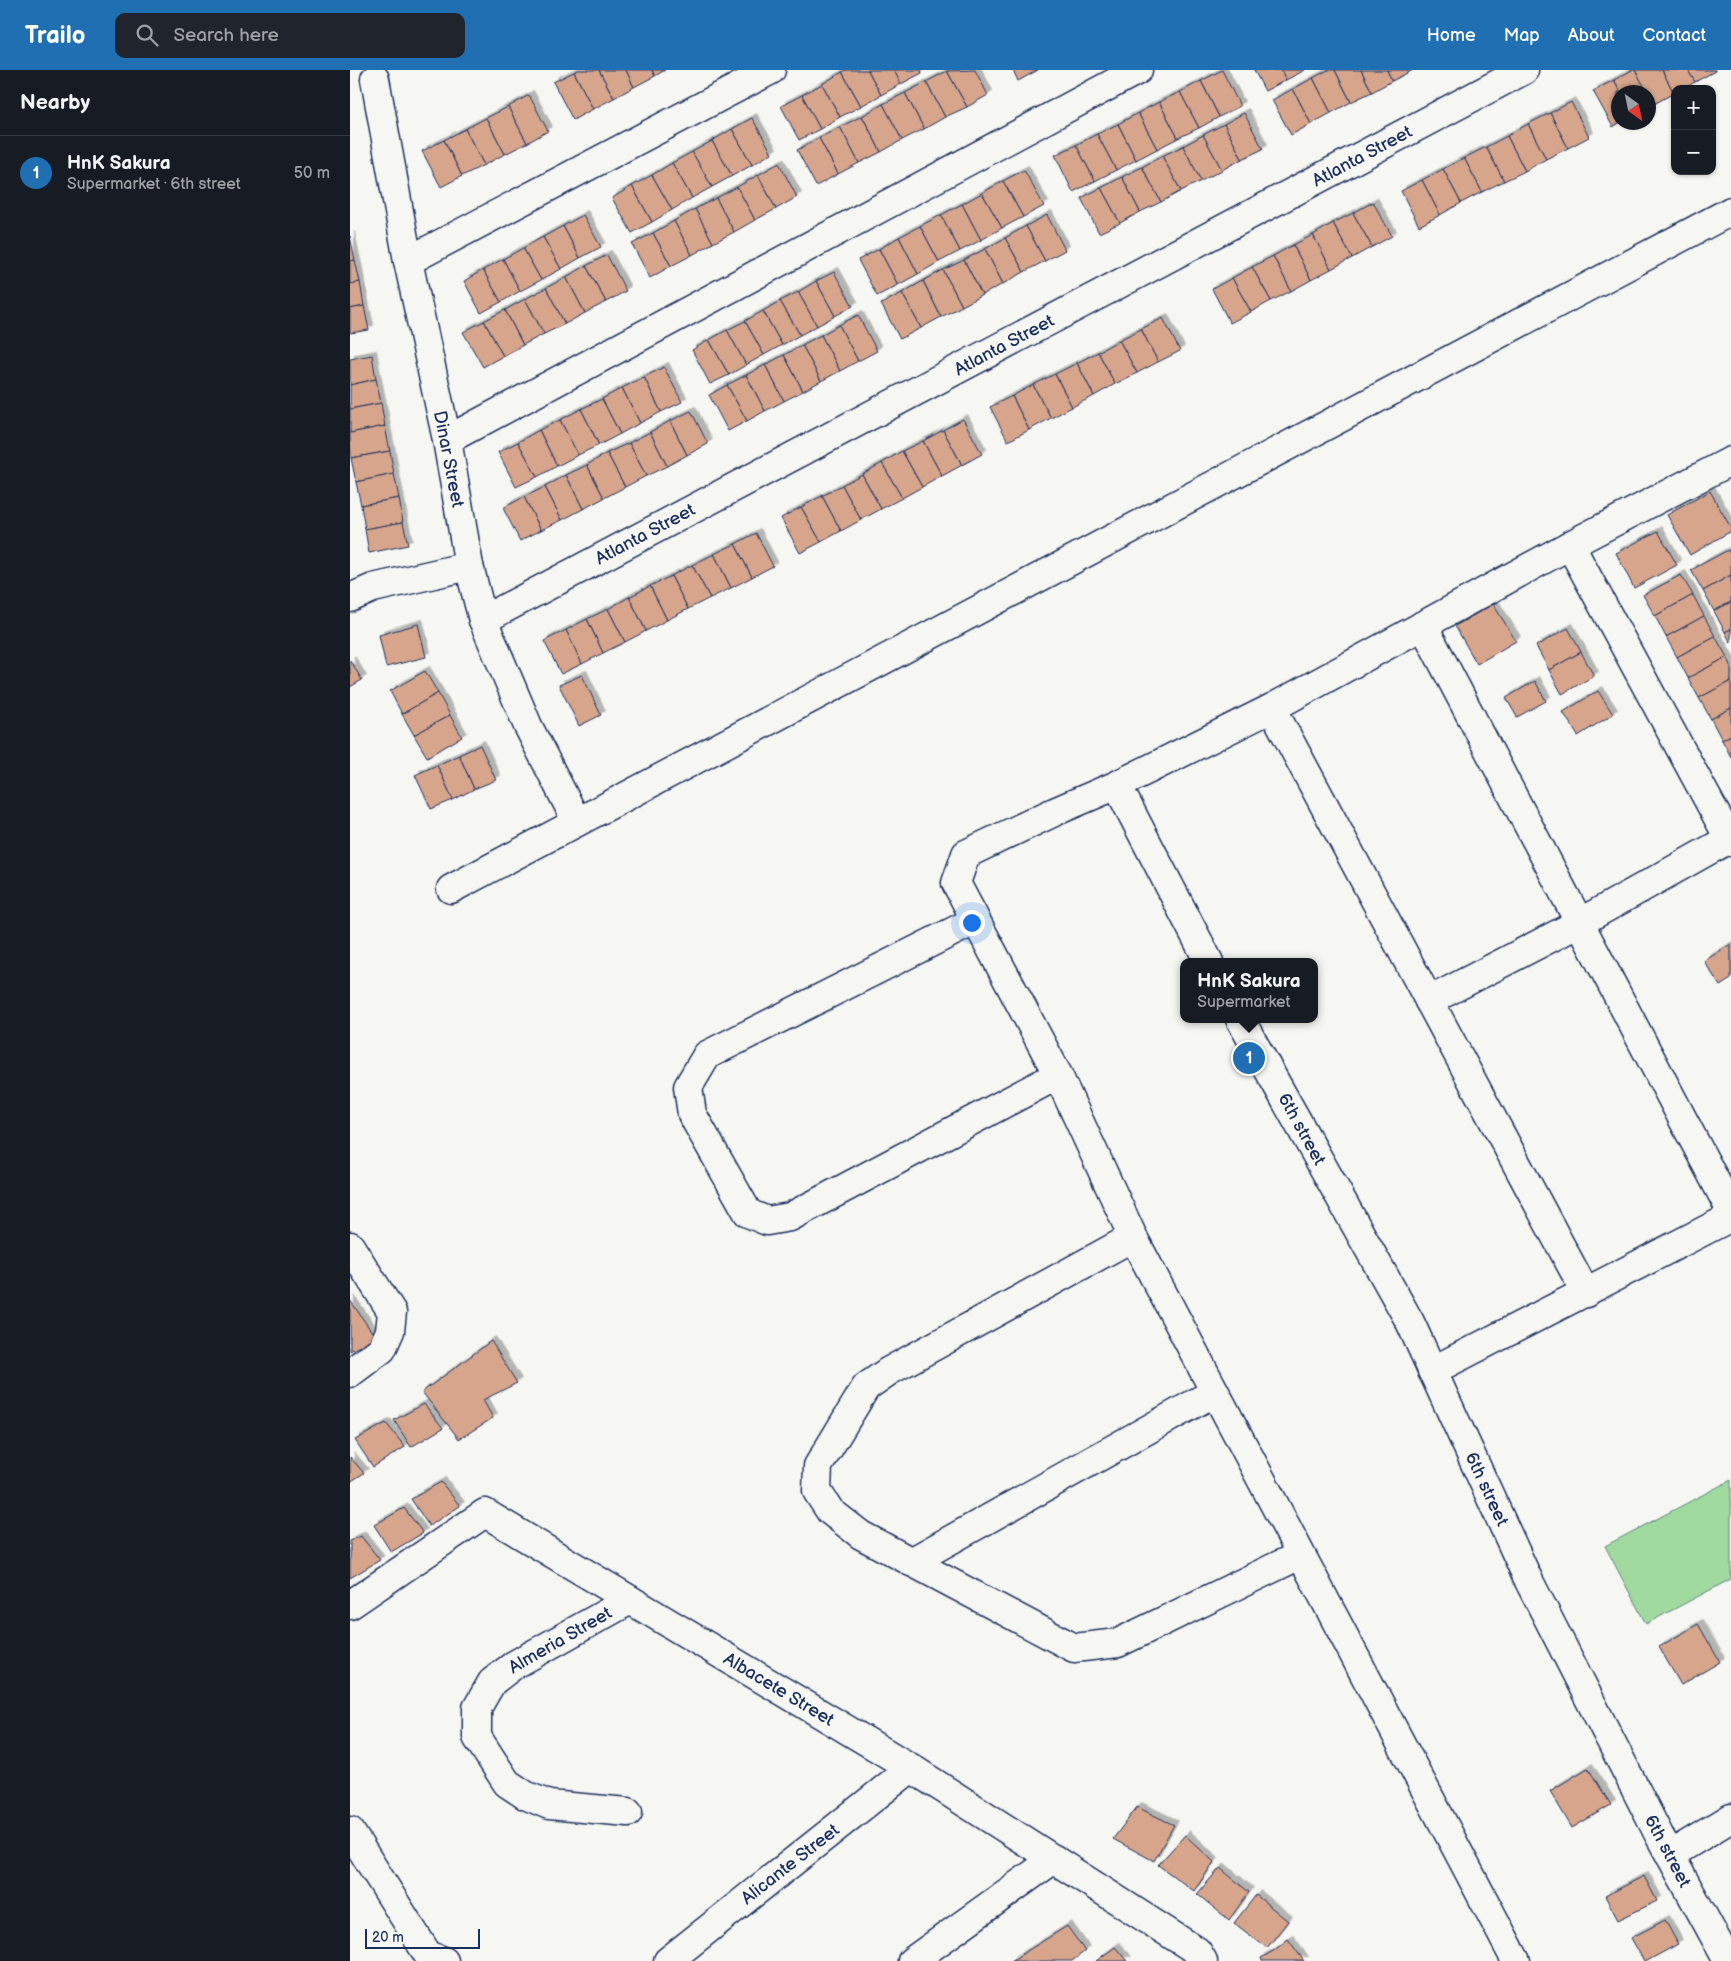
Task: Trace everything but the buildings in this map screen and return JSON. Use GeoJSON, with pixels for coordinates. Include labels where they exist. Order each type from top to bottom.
{"type":"FeatureCollection","features":[{"type":"Feature","properties":{"kind":"street"},"geometry":{"type":"LineString","coordinates":[[408,261],[771,70]]}},
{"type":"Feature","properties":{"kind":"street"},"geometry":{"type":"LineString","coordinates":[[447,440],[1138,70]]}},
{"type":"Feature","properties":{"kind":"street","name":"Atlanta Street"},"geometry":{"type":"LineString","coordinates":[[483,620],[1524,70]]}},
{"type":"Feature","properties":{"kind":"street","name":"Dinar Street"},"geometry":{"type":"LineString","coordinates":[[375,78],[408,261],[447,440],[469,566],[483,620],[528,726],[577,822]]}},
{"type":"Feature","properties":{"kind":"street"},"geometry":{"type":"LineString","coordinates":[[451,889],[1731,211]]}},
{"type":"Feature","properties":{"kind":"street"},"geometry":{"type":"LineString","coordinates":[[1516,1961],[1133,1237],[1058,1076],[974,921],[956,883],[966,854],[1054,812],[1117,785],[1272,708],[1570,545],[1728,468]]}},
{"type":"Feature","properties":{"kind":"street"},"geometry":{"type":"LineString","coordinates":[[1429,1001],[1579,923],[1730,840],[1570,545]]}},
{"type":"Feature","properties":{"kind":"street"},"geometry":{"type":"LineString","coordinates":[[350,598],[373,588],[469,566]]}},
{"type":"Feature","properties":{"kind":"street"},"geometry":{"type":"LineString","coordinates":[[1423,626],[1731,1211]]}},
{"type":"Feature","properties":{"kind":"street"},"geometry":{"type":"LineString","coordinates":[[1272,708],[1586,1293]]}},
{"type":"Feature","properties":{"kind":"street"},"geometry":{"type":"LineString","coordinates":[[1117,785],[1207,958]]}},
{"type":"Feature","properties":{"kind":"street"},"geometry":{"type":"LineString","coordinates":[[974,921],[707,1055],[688,1087],[692,1114],[748,1213],[767,1221],[790,1217],[1058,1076]]}},
{"type":"Feature","properties":{"kind":"street","name":"6th street"},"geometry":{"type":"LineString","coordinates":[[1242,1023],[1410,1322],[1529,1581],[1670,1855],[1728,1961]]}},
{"type":"Feature","properties":{"kind":"street"},"geometry":{"type":"LineString","coordinates":[[1432,1371],[1731,1217]]}},
{"type":"Feature","properties":{"kind":"street"},"geometry":{"type":"LineString","coordinates":[[1133,1237],[898,1366],[866,1387],[818,1466],[817,1491],[830,1511],[861,1535],[1074,1648],[1118,1643],[1300,1554]]}},
{"type":"Feature","properties":{"kind":"street"},"geometry":{"type":"LineString","coordinates":[[350,1246],[392,1312],[390,1331],[382,1349],[350,1373]]}},
{"type":"Feature","properties":{"kind":"street"},"geometry":{"type":"LineString","coordinates":[[911,1562],[1215,1392]]}},
{"type":"Feature","properties":{"kind":"street","name":"Albacete Street"},"geometry":{"type":"LineString","coordinates":[[350,1605],[485,1513],[911,1768],[1054,1859],[1195,1958]]}},
{"type":"Feature","properties":{"kind":"street","name":"Almeria Street"},"geometry":{"type":"LineString","coordinates":[[628,1812],[549,1804],[525,1795],[507,1783],[477,1737],[477,1708],[492,1682],[514,1665],[630,1600]]}},
{"type":"Feature","properties":{"kind":"street","name":"Alicante Street"},"geometry":{"type":"LineString","coordinates":[[668,1961],[911,1768]]}},
{"type":"Feature","properties":{"kind":"street"},"geometry":{"type":"LineString","coordinates":[[1670,1855],[1731,1818]]}},
{"type":"Feature","properties":{"kind":"street"},"geometry":{"type":"LineString","coordinates":[[350,1831],[428,1954],[444,1961]]}},
{"type":"Feature","properties":{"kind":"street"},"geometry":{"type":"LineString","coordinates":[[912,1961],[1054,1859]]}},
{"type":"Feature","properties":{"kind":"green space"},"geometry":{"type":"Polygon","coordinates":[[[1731,1480],[1731,1579],[1646,1624],[1605,1546],[1731,1480]]]}},
{"type":"Feature","properties":{"kind":"place","name":"HnK Sakura"},"geometry":{"type":"Point","coordinates":[1249,1058]}}]}
